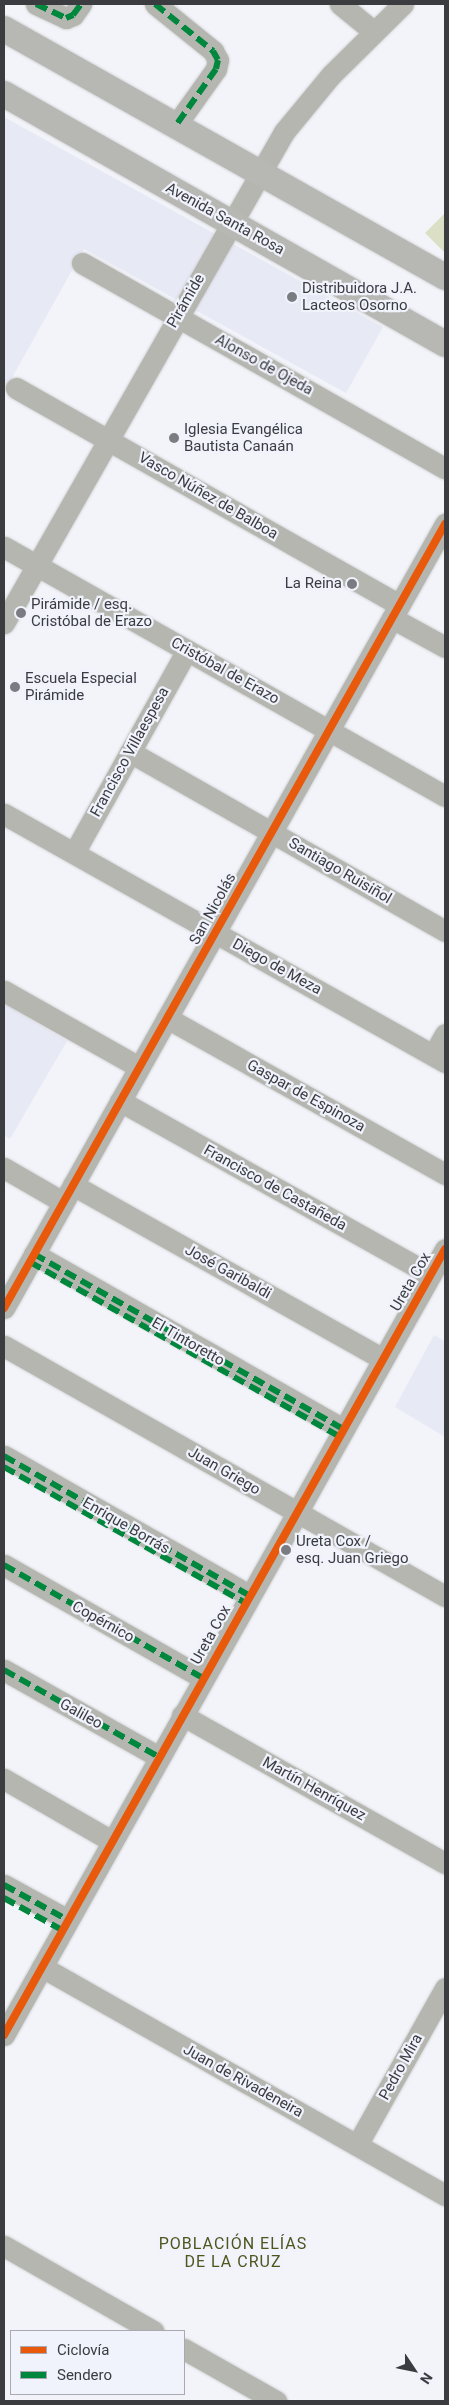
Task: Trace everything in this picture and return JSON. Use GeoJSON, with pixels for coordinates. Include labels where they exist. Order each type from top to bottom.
{"type":"FeatureCollection","features":[{"type":"Feature","properties":{"kind":"main road"},"geometry":{"type":"LineString","coordinates":[[4,29],[445,277]]}},
{"type":"Feature","properties":{"kind":"main road","name":"Avenida Santa Rosa"},"geometry":{"type":"LineString","coordinates":[[4,94],[445,344]]}},
{"type":"Feature","properties":{"kind":"street"},"geometry":{"type":"LineString","coordinates":[[36,4],[66,18],[73,15],[80,4]]}},
{"type":"Feature","properties":{"kind":"street"},"geometry":{"type":"LineString","coordinates":[[155,4],[213,51],[218,60],[216,69],[176,125]]}},
{"type":"Feature","properties":{"kind":"street"},"geometry":{"type":"LineString","coordinates":[[340,4],[373,30]]}},
{"type":"Feature","properties":{"kind":"street","name":"Pirámide"},"geometry":{"type":"LineString","coordinates":[[4,623],[260,172],[298,113],[373,30],[402,4]]}},
{"type":"Feature","properties":{"kind":"street","name":"Alonso de Ojeda"},"geometry":{"type":"LineString","coordinates":[[82,263],[445,468]]}},
{"type":"Feature","properties":{"kind":"street","name":"Vasco Núñez de Balboa"},"geometry":{"type":"LineString","coordinates":[[16,388],[108,440],[396,611],[445,648]]}},
{"type":"Feature","properties":{"kind":"street","name":"San Nicolás"},"geometry":{"type":"LineString","coordinates":[[4,1308],[445,524]]}},
{"type":"Feature","properties":{"kind":"street","name":"Cristóbal de Erazo"},"geometry":{"type":"LineString","coordinates":[[4,547],[445,796]]}},
{"type":"Feature","properties":{"kind":"street","name":"Francisco Villaespesa"},"geometry":{"type":"LineString","coordinates":[[74,853],[186,650]]}},
{"type":"Feature","properties":{"kind":"street","name":"Santiago Ruisiñol"},"geometry":{"type":"LineString","coordinates":[[130,752],[445,931]]}},
{"type":"Feature","properties":{"kind":"street","name":"Diego de Meza"},"geometry":{"type":"LineString","coordinates":[[4,814],[439,1059]]}},
{"type":"Feature","properties":{"kind":"street"},"geometry":{"type":"LineString","coordinates":[[4,991],[140,1067]]}},
{"type":"Feature","properties":{"kind":"street","name":"Gaspar de Espinoza"},"geometry":{"type":"LineString","coordinates":[[167,1018],[445,1174]]}},
{"type":"Feature","properties":{"kind":"street"},"geometry":{"type":"LineString","coordinates":[[439,1059],[445,1034]]}},
{"type":"Feature","properties":{"kind":"street","name":"Francisco de Castañeda"},"geometry":{"type":"LineString","coordinates":[[120,1101],[431,1275]]}},
{"type":"Feature","properties":{"kind":"street"},"geometry":{"type":"LineString","coordinates":[[4,1168],[68,1193]]}},
{"type":"Feature","properties":{"kind":"street","name":"José Garibaldi"},"geometry":{"type":"LineString","coordinates":[[68,1193],[383,1359]]}},
{"type":"Feature","properties":{"kind":"street","name":"Ureta Cox"},"geometry":{"type":"LineString","coordinates":[[4,2035],[445,1249]]}},
{"type":"Feature","properties":{"kind":"street","name":"El Tintoretto"},"geometry":{"type":"LineString","coordinates":[[32,1258],[341,1433]]}},
{"type":"Feature","properties":{"kind":"street","name":"Juan Griego"},"geometry":{"type":"LineString","coordinates":[[4,1346],[445,1596]]}},
{"type":"Feature","properties":{"kind":"street","name":"Enrique Borrás"},"geometry":{"type":"LineString","coordinates":[[4,1456],[247,1600]]}},
{"type":"Feature","properties":{"kind":"street","name":"Enrique Borrás"},"geometry":{"type":"LineString","coordinates":[[4,1468],[247,1600]]}},
{"type":"Feature","properties":{"kind":"street","name":"Copérnico"},"geometry":{"type":"LineString","coordinates":[[4,1565],[203,1678]]}},
{"type":"Feature","properties":{"kind":"street","name":"Galileo"},"geometry":{"type":"LineString","coordinates":[[4,1670],[159,1757]]}},
{"type":"Feature","properties":{"kind":"street","name":"Martín Henríquez"},"geometry":{"type":"LineString","coordinates":[[182,1715],[445,1863]]}},
{"type":"Feature","properties":{"kind":"street"},"geometry":{"type":"LineString","coordinates":[[4,1779],[112,1841]]}},
{"type":"Feature","properties":{"kind":"street"},"geometry":{"type":"LineString","coordinates":[[4,1885],[65,1925]]}},
{"type":"Feature","properties":{"kind":"street"},"geometry":{"type":"LineString","coordinates":[[4,1898],[65,1925]]}},
{"type":"Feature","properties":{"kind":"street","name":"Juan de Rivadeneira"},"geometry":{"type":"LineString","coordinates":[[42,1967],[445,2195]]}},
{"type":"Feature","properties":{"kind":"street","name":"Pedro Mira"},"geometry":{"type":"LineString","coordinates":[[357,2145],[445,1988]]}},
{"type":"Feature","properties":{"kind":"street"},"geometry":{"type":"LineString","coordinates":[[4,2246],[151,2330]]}},
{"type":"Feature","properties":{"kind":"street"},"geometry":{"type":"LineString","coordinates":[[185,2350],[276,2401]]}},
{"type":"Feature","properties":{"kind":"shaded area"},"geometry":{"type":"Polygon","coordinates":[[[4,117],[383,327],[346,393],[84,249],[4,392],[4,117]]]}},
{"type":"Feature","properties":{"kind":"shaded area"},"geometry":{"type":"Polygon","coordinates":[[[4,1004],[67,1041],[10,1139],[4,1135],[4,1004]]]}},
{"type":"Feature","properties":{"kind":"shaded area"},"geometry":{"type":"Polygon","coordinates":[[[434,1335],[445,1341],[445,1437],[395,1407],[434,1335]]]}},
{"type":"Feature","properties":{"kind":"green space"},"geometry":{"type":"Polygon","coordinates":[[[445,213],[445,253],[425,233],[445,213]]]}},
{"type":"Feature","properties":{"kind":"marked path"},"geometry":{"type":"LineString","coordinates":[[36,4],[66,18],[73,15],[81,4]]}},
{"type":"Feature","properties":{"kind":"marked path"},"geometry":{"type":"LineString","coordinates":[[155,4],[213,51],[218,60],[216,69],[176,125]]}},
{"type":"Feature","properties":{"kind":"marked path"},"geometry":{"type":"LineString","coordinates":[[34,1254],[343,1429]]}},
{"type":"Feature","properties":{"kind":"marked path"},"geometry":{"type":"LineString","coordinates":[[30,1262],[339,1436]]}},
{"type":"Feature","properties":{"kind":"marked path"},"geometry":{"type":"LineString","coordinates":[[4,1456],[249,1595]]}},
{"type":"Feature","properties":{"kind":"marked path"},"geometry":{"type":"LineString","coordinates":[[4,1467],[245,1603]]}},
{"type":"Feature","properties":{"kind":"marked path"},"geometry":{"type":"LineString","coordinates":[[4,1565],[203,1678]]}},
{"type":"Feature","properties":{"kind":"marked path"},"geometry":{"type":"LineString","coordinates":[[4,1670],[159,1757]]}},
{"type":"Feature","properties":{"kind":"marked path"},"geometry":{"type":"LineString","coordinates":[[4,1885],[68,1920]]}},
{"type":"Feature","properties":{"kind":"marked path"},"geometry":{"type":"LineString","coordinates":[[4,1898],[62,1930]]}},
{"type":"Feature","properties":{"kind":"cycle path"},"geometry":{"type":"LineString","coordinates":[[4,1308],[445,524]]}},
{"type":"Feature","properties":{"kind":"cycle path"},"geometry":{"type":"LineString","coordinates":[[4,2035],[445,1249]]}},
{"type":"Feature","properties":{"kind":"place","name":"Distribuidora J.A. Lacteos Osorno"},"geometry":{"type":"Point","coordinates":[292,297]}},
{"type":"Feature","properties":{"kind":"place","name":"Iglesia Evangélica Bautista Canaán"},"geometry":{"type":"Point","coordinates":[174,438]}},
{"type":"Feature","properties":{"kind":"place","name":"La Reina"},"geometry":{"type":"Point","coordinates":[352,584]}},
{"type":"Feature","properties":{"kind":"place","name":"Pirámide / esq. Cristóbal de Erazo"},"geometry":{"type":"Point","coordinates":[21,613]}},
{"type":"Feature","properties":{"kind":"place","name":"Escuela Especial Pirámide"},"geometry":{"type":"Point","coordinates":[15,687]}},
{"type":"Feature","properties":{"kind":"place","name":"Ureta Cox / esq. Juan Griego"},"geometry":{"type":"Point","coordinates":[286,1550]}},
{"type":"Feature","properties":{"kind":"district","name":"POBLACIÓN ELÍAS DE LA CRUZ"},"geometry":{"type":"Point","coordinates":[233,2253]}}]}
